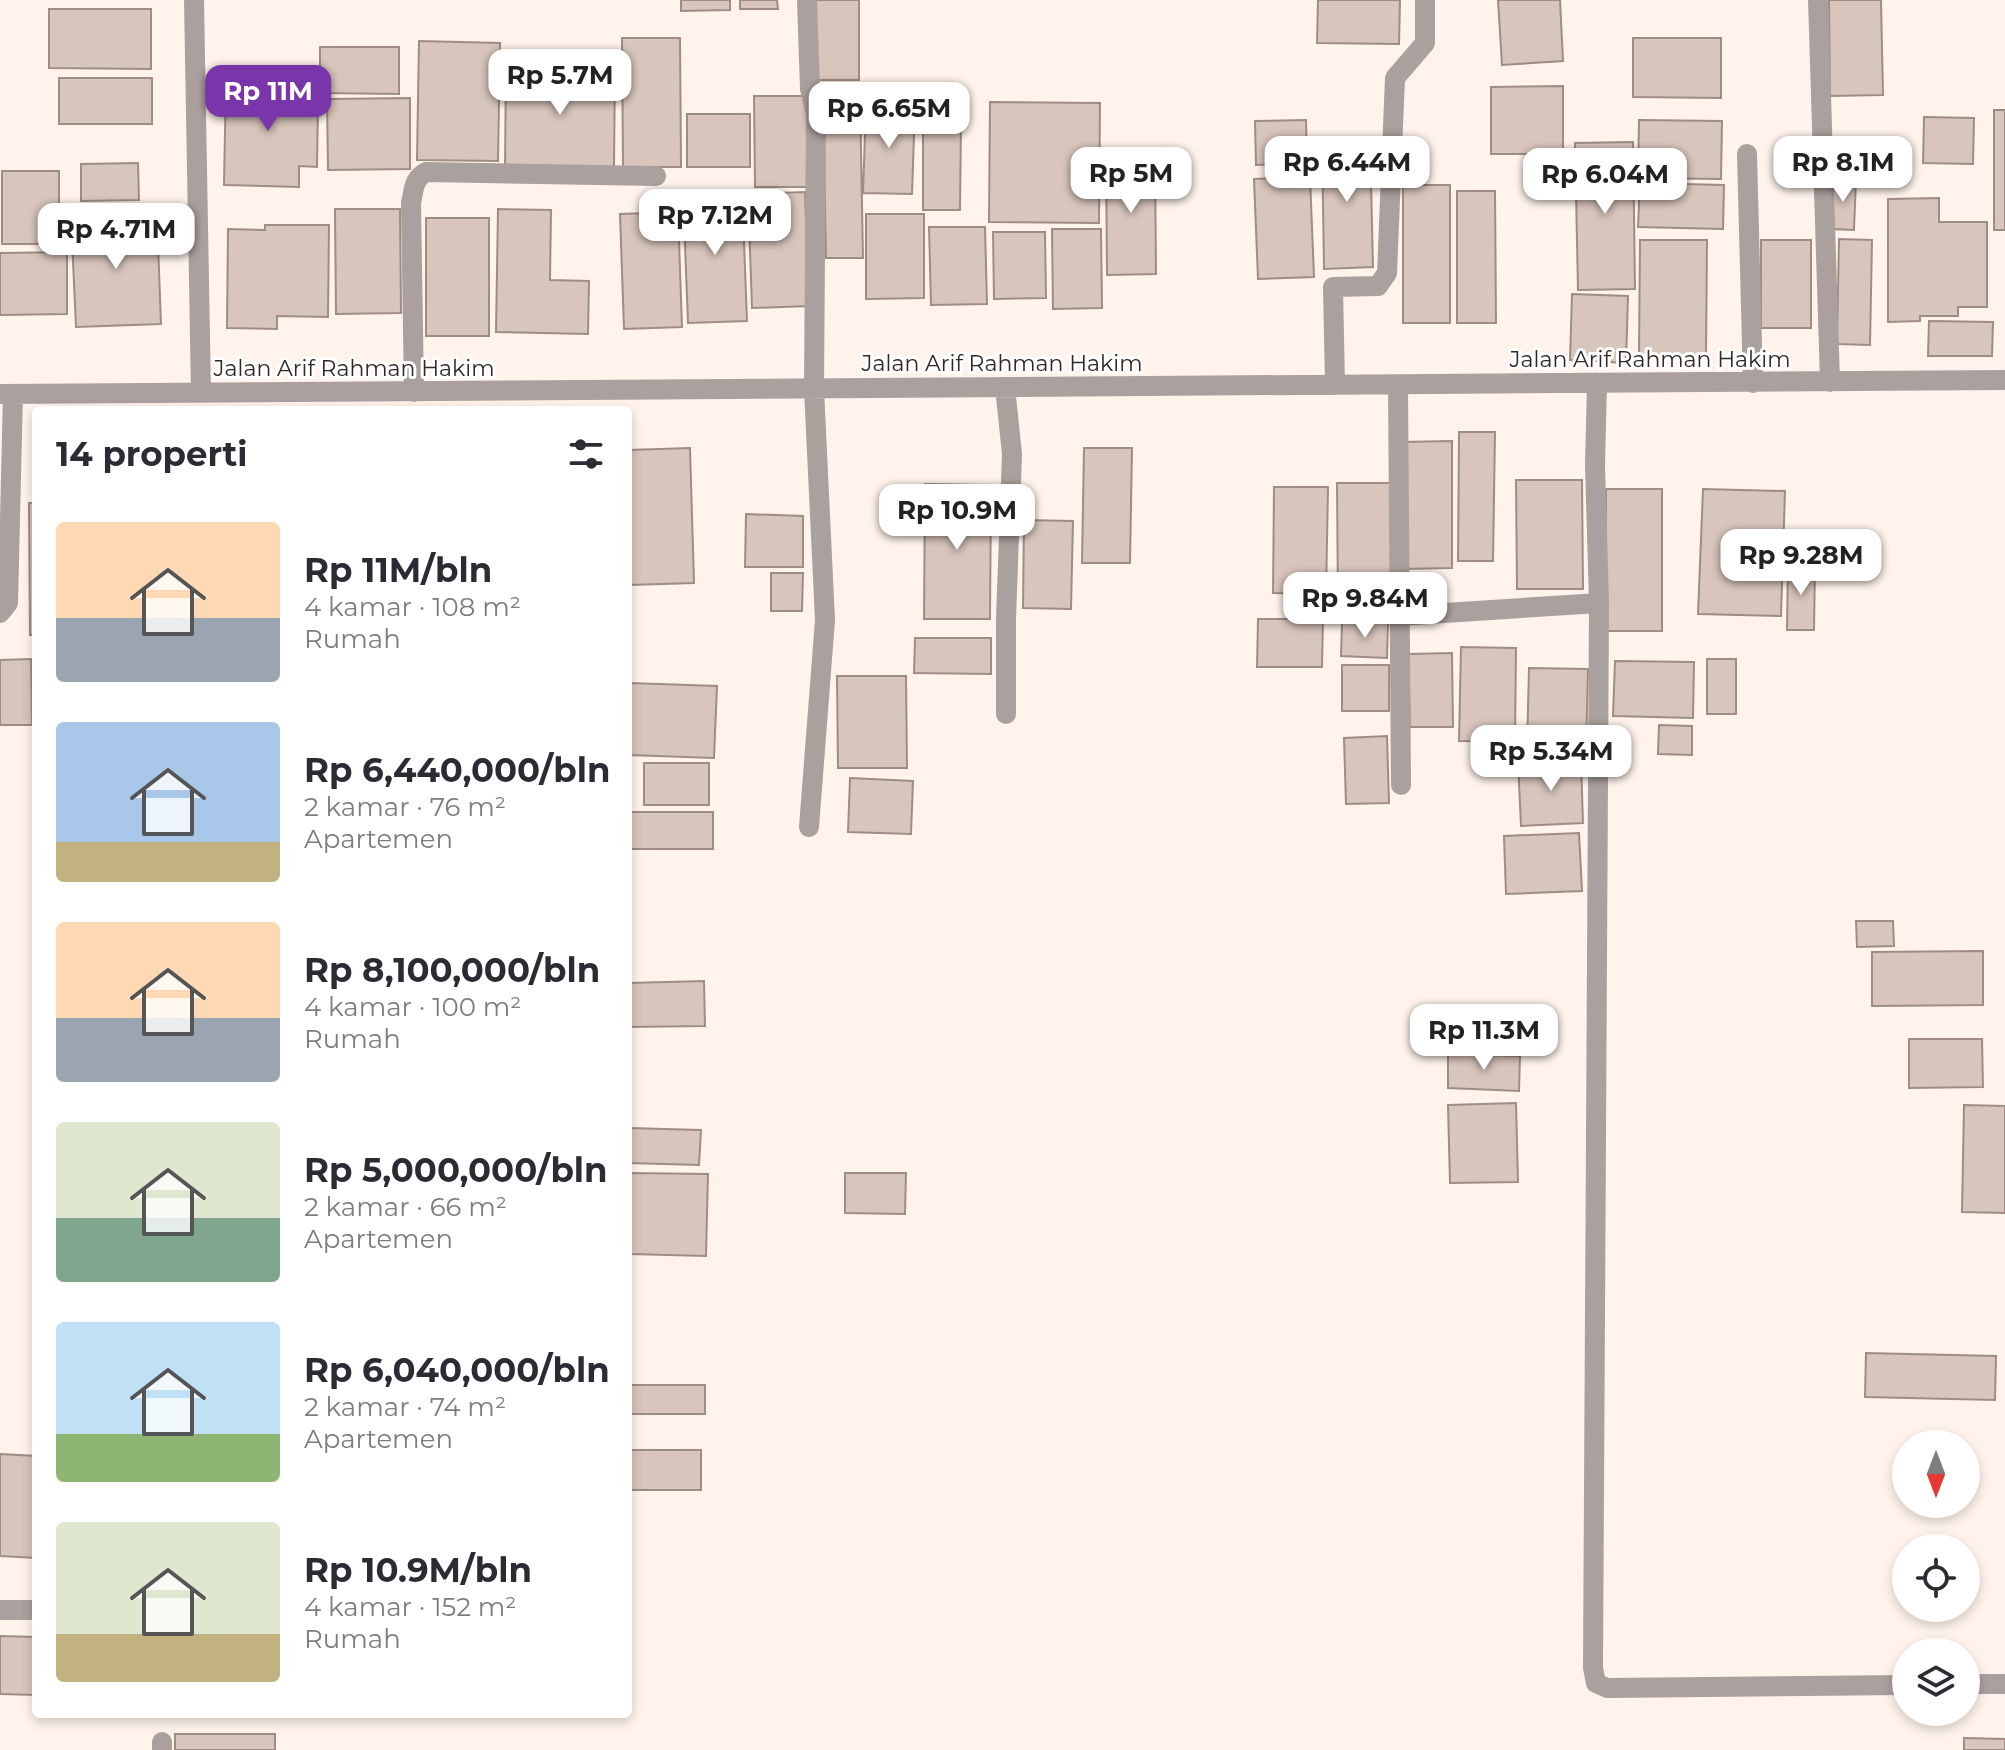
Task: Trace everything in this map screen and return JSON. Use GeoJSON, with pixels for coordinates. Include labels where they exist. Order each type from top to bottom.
{"type":"FeatureCollection","features":[{"type":"Feature","properties":{"kind":"street"},"geometry":{"type":"LineString","coordinates":[[194,0],[201,393]]}},
{"type":"Feature","properties":{"kind":"street"},"geometry":{"type":"LineString","coordinates":[[807,0],[810,89],[816,114],[814,389],[825,620],[809,827]]}},
{"type":"Feature","properties":{"kind":"street"},"geometry":{"type":"LineString","coordinates":[[1335,385],[1333,287],[1378,286],[1387,273],[1395,78],[1425,43],[1425,0]]}},
{"type":"Feature","properties":{"kind":"street"},"geometry":{"type":"LineString","coordinates":[[1818,0],[1830,382]]}},
{"type":"Feature","properties":{"kind":"street"},"geometry":{"type":"LineString","coordinates":[[1747,154],[1753,383]]}},
{"type":"Feature","properties":{"kind":"street"},"geometry":{"type":"LineString","coordinates":[[414,392],[411,203],[415,181],[420,176],[426,172],[656,176]]}},
{"type":"Feature","properties":{"kind":"street","name":"Jalan Arif Rahman Hakim"},"geometry":{"type":"LineString","coordinates":[[7,394],[414,392],[611,400],[814,389],[2005,381]]}},
{"type":"Feature","properties":{"kind":"street"},"geometry":{"type":"LineString","coordinates":[[1597,383],[1595,465],[1599,603],[1593,1652],[1596,1683],[1607,1688],[1892,1685]]}},
{"type":"Feature","properties":{"kind":"street"},"geometry":{"type":"LineString","coordinates":[[1398,385],[1401,785]]}},
{"type":"Feature","properties":{"kind":"street"},"geometry":{"type":"LineString","coordinates":[[1005,387],[1012,454],[1006,714]]}},
{"type":"Feature","properties":{"kind":"street"},"geometry":{"type":"LineString","coordinates":[[0,613],[8,603],[7,394]]}},
{"type":"Feature","properties":{"kind":"street"},"geometry":{"type":"LineString","coordinates":[[1398,616],[1599,603]]}},
{"type":"Feature","properties":{"kind":"street"},"geometry":{"type":"LineString","coordinates":[[0,1610],[32,1610]]}},
{"type":"Feature","properties":{"kind":"street"},"geometry":{"type":"LineString","coordinates":[[1980,1684],[2005,1684]]}},
{"type":"Feature","properties":{"kind":"building"},"geometry":{"type":"Polygon","coordinates":[[[681,0],[730,0],[730,10],[681,11],[681,0]]]}},
{"type":"Feature","properties":{"kind":"building"},"geometry":{"type":"Polygon","coordinates":[[[740,0],[777,0],[778,9],[740,9],[740,0]]]}},
{"type":"Feature","properties":{"kind":"building"},"geometry":{"type":"Polygon","coordinates":[[[814,0],[859,0],[859,80],[814,80],[814,0]]]}},
{"type":"Feature","properties":{"kind":"building"},"geometry":{"type":"Polygon","coordinates":[[[1318,0],[1400,0],[1399,44],[1317,43],[1318,0]]]}},
{"type":"Feature","properties":{"kind":"building"},"geometry":{"type":"Polygon","coordinates":[[[1498,0],[1560,0],[1563,61],[1502,65],[1498,0]]]}},
{"type":"Feature","properties":{"kind":"building"},"geometry":{"type":"Polygon","coordinates":[[[1829,0],[1881,0],[1883,95],[1830,96],[1829,0]]]}},
{"type":"Feature","properties":{"kind":"building"},"geometry":{"type":"Polygon","coordinates":[[[49,9],[151,9],[151,69],[49,68],[49,9]]]}},
{"type":"Feature","properties":{"kind":"building"},"geometry":{"type":"Polygon","coordinates":[[[622,38],[680,38],[681,167],[623,167],[622,38]]]}},
{"type":"Feature","properties":{"kind":"building"},"geometry":{"type":"Polygon","coordinates":[[[1633,38],[1721,38],[1721,98],[1633,97],[1633,38]]]}},
{"type":"Feature","properties":{"kind":"building"},"geometry":{"type":"Polygon","coordinates":[[[419,41],[500,43],[498,161],[417,160],[419,41]]]}},
{"type":"Feature","properties":{"kind":"building"},"geometry":{"type":"Polygon","coordinates":[[[320,47],[399,47],[399,94],[320,93],[320,47]]]}},
{"type":"Feature","properties":{"kind":"building"},"geometry":{"type":"Polygon","coordinates":[[[506,67],[615,67],[614,167],[505,167],[506,67]]]}},
{"type":"Feature","properties":{"kind":"building"},"geometry":{"type":"Polygon","coordinates":[[[59,78],[152,78],[152,124],[59,124],[59,78]]]}},
{"type":"Feature","properties":{"kind":"building"},"geometry":{"type":"Polygon","coordinates":[[[226,80],[301,81],[301,102],[318,102],[317,167],[299,166],[299,187],[224,185],[226,80]]]}},
{"type":"Feature","properties":{"kind":"building"},"geometry":{"type":"Polygon","coordinates":[[[1563,86],[1563,154],[1491,154],[1491,87],[1563,86]]]}},
{"type":"Feature","properties":{"kind":"building"},"geometry":{"type":"Polygon","coordinates":[[[754,96],[809,96],[810,187],[755,187],[754,96]]]}},
{"type":"Feature","properties":{"kind":"building"},"geometry":{"type":"Polygon","coordinates":[[[410,98],[410,169],[328,170],[327,99],[410,98]]]}},
{"type":"Feature","properties":{"kind":"building"},"geometry":{"type":"Polygon","coordinates":[[[860,98],[863,258],[826,258],[823,99],[860,98]]]}},
{"type":"Feature","properties":{"kind":"building"},"geometry":{"type":"Polygon","coordinates":[[[990,102],[1100,103],[1099,223],[989,222],[990,102]]]}},
{"type":"Feature","properties":{"kind":"building"},"geometry":{"type":"Polygon","coordinates":[[[866,105],[915,106],[912,194],[863,193],[866,105]]]}},
{"type":"Feature","properties":{"kind":"building"},"geometry":{"type":"Polygon","coordinates":[[[1994,110],[2005,110],[2005,230],[1994,230],[1994,110]]]}},
{"type":"Feature","properties":{"kind":"building"},"geometry":{"type":"Polygon","coordinates":[[[687,114],[750,114],[750,167],[687,167],[687,114]]]}},
{"type":"Feature","properties":{"kind":"building"},"geometry":{"type":"Polygon","coordinates":[[[1924,117],[1974,118],[1973,164],[1923,163],[1924,117]]]}},
{"type":"Feature","properties":{"kind":"building"},"geometry":{"type":"Polygon","coordinates":[[[1306,120],[1307,163],[1256,165],[1255,121],[1306,120]]]}},
{"type":"Feature","properties":{"kind":"building"},"geometry":{"type":"Polygon","coordinates":[[[1639,120],[1722,121],[1721,179],[1638,178],[1639,120]]]}},
{"type":"Feature","properties":{"kind":"building"},"geometry":{"type":"Polygon","coordinates":[[[923,123],[961,123],[960,210],[923,210],[923,123]]]}},
{"type":"Feature","properties":{"kind":"building"},"geometry":{"type":"Polygon","coordinates":[[[1370,139],[1373,267],[1324,269],[1322,140],[1370,139]]]}},
{"type":"Feature","properties":{"kind":"building"},"geometry":{"type":"Polygon","coordinates":[[[1633,142],[1635,289],[1578,290],[1575,143],[1633,142]]]}},
{"type":"Feature","properties":{"kind":"building"},"geometry":{"type":"Polygon","coordinates":[[[1106,156],[1155,156],[1156,274],[1107,275],[1106,156]]]}},
{"type":"Feature","properties":{"kind":"building"},"geometry":{"type":"Polygon","coordinates":[[[138,163],[139,200],[81,201],[81,164],[138,163]]]}},
{"type":"Feature","properties":{"kind":"building"},"geometry":{"type":"Polygon","coordinates":[[[2,171],[59,171],[59,244],[2,244],[2,171]]]}},
{"type":"Feature","properties":{"kind":"building"},"geometry":{"type":"Polygon","coordinates":[[[1310,177],[1314,277],[1258,279],[1254,179],[1310,177]]]}},
{"type":"Feature","properties":{"kind":"building"},"geometry":{"type":"Polygon","coordinates":[[[1831,179],[1856,179],[1854,230],[1830,229],[1831,179]]]}},
{"type":"Feature","properties":{"kind":"building"},"geometry":{"type":"Polygon","coordinates":[[[1640,183],[1724,185],[1723,229],[1638,227],[1640,183]]]}},
{"type":"Feature","properties":{"kind":"building"},"geometry":{"type":"Polygon","coordinates":[[[1403,185],[1450,185],[1450,323],[1403,323],[1403,185]]]}},
{"type":"Feature","properties":{"kind":"building"},"geometry":{"type":"Polygon","coordinates":[[[742,191],[747,321],[688,323],[683,194],[742,191]]]}},
{"type":"Feature","properties":{"kind":"building"},"geometry":{"type":"Polygon","coordinates":[[[1457,191],[1495,191],[1496,323],[1457,323],[1457,191]]]}},
{"type":"Feature","properties":{"kind":"building"},"geometry":{"type":"Polygon","coordinates":[[[805,192],[809,306],[752,308],[748,194],[805,192]]]}},
{"type":"Feature","properties":{"kind":"building"},"geometry":{"type":"Polygon","coordinates":[[[1939,198],[1939,222],[1987,222],[1987,307],[1958,307],[1958,316],[1920,316],[1920,321],[1888,322],[1888,199],[1939,198]]]}},
{"type":"Feature","properties":{"kind":"building"},"geometry":{"type":"Polygon","coordinates":[[[335,209],[400,209],[401,313],[336,314],[335,209]]]}},
{"type":"Feature","properties":{"kind":"building"},"geometry":{"type":"Polygon","coordinates":[[[498,209],[551,210],[550,280],[589,281],[588,334],[496,332],[498,209]]]}},
{"type":"Feature","properties":{"kind":"building"},"geometry":{"type":"Polygon","coordinates":[[[678,212],[682,327],[624,329],[620,214],[678,212]]]}},
{"type":"Feature","properties":{"kind":"building"},"geometry":{"type":"Polygon","coordinates":[[[866,214],[924,214],[924,298],[866,299],[866,214]]]}},
{"type":"Feature","properties":{"kind":"building"},"geometry":{"type":"Polygon","coordinates":[[[157,216],[161,324],[76,327],[71,218],[157,216]]]}},
{"type":"Feature","properties":{"kind":"building"},"geometry":{"type":"Polygon","coordinates":[[[426,218],[489,218],[489,336],[426,336],[426,218]]]}},
{"type":"Feature","properties":{"kind":"building"},"geometry":{"type":"Polygon","coordinates":[[[265,225],[329,225],[328,317],[277,316],[277,329],[227,328],[228,229],[265,230],[265,225]]]}},
{"type":"Feature","properties":{"kind":"building"},"geometry":{"type":"Polygon","coordinates":[[[929,227],[985,227],[987,304],[931,305],[929,227]]]}},
{"type":"Feature","properties":{"kind":"building"},"geometry":{"type":"Polygon","coordinates":[[[1052,229],[1101,229],[1102,308],[1053,309],[1052,229]]]}},
{"type":"Feature","properties":{"kind":"building"},"geometry":{"type":"Polygon","coordinates":[[[993,232],[1045,232],[1046,298],[994,299],[993,232]]]}},
{"type":"Feature","properties":{"kind":"building"},"geometry":{"type":"Polygon","coordinates":[[[1839,239],[1872,240],[1870,345],[1837,344],[1839,239]]]}},
{"type":"Feature","properties":{"kind":"building"},"geometry":{"type":"Polygon","coordinates":[[[1640,240],[1707,240],[1706,356],[1639,356],[1640,240]]]}},
{"type":"Feature","properties":{"kind":"building"},"geometry":{"type":"Polygon","coordinates":[[[1761,240],[1811,240],[1811,328],[1761,328],[1761,240]]]}},
{"type":"Feature","properties":{"kind":"building"},"geometry":{"type":"Polygon","coordinates":[[[67,252],[67,314],[0,315],[0,253],[67,252]]]}},
{"type":"Feature","properties":{"kind":"building"},"geometry":{"type":"Polygon","coordinates":[[[1572,294],[1628,296],[1626,363],[1570,360],[1572,294]]]}},
{"type":"Feature","properties":{"kind":"building"},"geometry":{"type":"Polygon","coordinates":[[[1929,321],[1993,322],[1992,356],[1928,356],[1929,321]]]}},
{"type":"Feature","properties":{"kind":"building"},"geometry":{"type":"Polygon","coordinates":[[[1459,432],[1495,432],[1493,561],[1458,561],[1459,432]]]}},
{"type":"Feature","properties":{"kind":"building"},"geometry":{"type":"Polygon","coordinates":[[[1452,441],[1452,568],[1403,569],[1401,442],[1452,441]]]}},
{"type":"Feature","properties":{"kind":"building"},"geometry":{"type":"Polygon","coordinates":[[[690,448],[694,583],[632,585],[632,450],[690,448]]]}},
{"type":"Feature","properties":{"kind":"building"},"geometry":{"type":"Polygon","coordinates":[[[1084,448],[1132,448],[1130,563],[1082,563],[1084,448]]]}},
{"type":"Feature","properties":{"kind":"building"},"geometry":{"type":"Polygon","coordinates":[[[1516,480],[1582,480],[1583,589],[1517,589],[1516,480]]]}},
{"type":"Feature","properties":{"kind":"building"},"geometry":{"type":"Polygon","coordinates":[[[1337,483],[1393,483],[1394,605],[1338,605],[1337,483]]]}},
{"type":"Feature","properties":{"kind":"building"},"geometry":{"type":"Polygon","coordinates":[[[925,484],[991,485],[990,619],[924,619],[925,484]]]}},
{"type":"Feature","properties":{"kind":"building"},"geometry":{"type":"Polygon","coordinates":[[[1274,487],[1328,487],[1326,594],[1273,593],[1274,487]]]}},
{"type":"Feature","properties":{"kind":"building"},"geometry":{"type":"Polygon","coordinates":[[[1606,489],[1662,489],[1662,631],[1605,631],[1606,489]]]}},
{"type":"Feature","properties":{"kind":"building"},"geometry":{"type":"Polygon","coordinates":[[[1703,489],[1785,491],[1781,616],[1698,614],[1703,489]]]}},
{"type":"Feature","properties":{"kind":"building"},"geometry":{"type":"Polygon","coordinates":[[[29,503],[32,503],[32,635],[29,503]]]}},
{"type":"Feature","properties":{"kind":"building"},"geometry":{"type":"Polygon","coordinates":[[[746,514],[803,516],[803,567],[745,567],[746,514]]]}},
{"type":"Feature","properties":{"kind":"building"},"geometry":{"type":"Polygon","coordinates":[[[1024,520],[1073,521],[1071,609],[1023,608],[1024,520]]]}},
{"type":"Feature","properties":{"kind":"building"},"geometry":{"type":"Polygon","coordinates":[[[1788,564],[1815,565],[1814,630],[1787,630],[1788,564]]]}},
{"type":"Feature","properties":{"kind":"building"},"geometry":{"type":"Polygon","coordinates":[[[771,573],[803,573],[802,611],[771,611],[771,573]]]}},
{"type":"Feature","properties":{"kind":"building"},"geometry":{"type":"Polygon","coordinates":[[[1258,619],[1323,619],[1322,667],[1257,667],[1258,619]]]}},
{"type":"Feature","properties":{"kind":"building"},"geometry":{"type":"Polygon","coordinates":[[[1342,622],[1388,623],[1387,658],[1341,656],[1342,622]]]}},
{"type":"Feature","properties":{"kind":"building"},"geometry":{"type":"Polygon","coordinates":[[[915,638],[991,638],[991,674],[914,673],[915,638]]]}},
{"type":"Feature","properties":{"kind":"building"},"geometry":{"type":"Polygon","coordinates":[[[1461,647],[1516,648],[1515,742],[1459,741],[1461,647]]]}},
{"type":"Feature","properties":{"kind":"building"},"geometry":{"type":"Polygon","coordinates":[[[1452,653],[1453,727],[1410,727],[1408,654],[1452,653]]]}},
{"type":"Feature","properties":{"kind":"building"},"geometry":{"type":"Polygon","coordinates":[[[31,659],[32,725],[0,725],[0,660],[31,659]]]}},
{"type":"Feature","properties":{"kind":"building"},"geometry":{"type":"Polygon","coordinates":[[[1707,659],[1736,659],[1736,714],[1707,714],[1707,659]]]}},
{"type":"Feature","properties":{"kind":"building"},"geometry":{"type":"Polygon","coordinates":[[[1615,661],[1694,662],[1693,718],[1613,716],[1615,661]]]}},
{"type":"Feature","properties":{"kind":"building"},"geometry":{"type":"Polygon","coordinates":[[[1342,665],[1389,665],[1389,711],[1342,711],[1342,665]]]}},
{"type":"Feature","properties":{"kind":"building"},"geometry":{"type":"Polygon","coordinates":[[[1529,668],[1588,669],[1586,751],[1527,749],[1529,668]]]}},
{"type":"Feature","properties":{"kind":"building"},"geometry":{"type":"Polygon","coordinates":[[[837,676],[906,676],[907,768],[838,768],[837,676]]]}},
{"type":"Feature","properties":{"kind":"building"},"geometry":{"type":"Polygon","coordinates":[[[632,683],[717,686],[714,758],[632,755],[632,683]]]}},
{"type":"Feature","properties":{"kind":"building"},"geometry":{"type":"Polygon","coordinates":[[[1659,725],[1692,726],[1692,755],[1658,754],[1659,725]]]}},
{"type":"Feature","properties":{"kind":"building"},"geometry":{"type":"Polygon","coordinates":[[[1387,736],[1389,803],[1346,804],[1344,738],[1387,736]]]}},
{"type":"Feature","properties":{"kind":"building"},"geometry":{"type":"Polygon","coordinates":[[[1581,760],[1583,823],[1521,826],[1518,762],[1581,760]]]}},
{"type":"Feature","properties":{"kind":"building"},"geometry":{"type":"Polygon","coordinates":[[[644,763],[709,763],[709,805],[644,805],[644,763]]]}},
{"type":"Feature","properties":{"kind":"building"},"geometry":{"type":"Polygon","coordinates":[[[850,778],[913,781],[911,834],[848,832],[850,778]]]}},
{"type":"Feature","properties":{"kind":"building"},"geometry":{"type":"Polygon","coordinates":[[[632,812],[713,812],[713,849],[632,849],[632,812]]]}},
{"type":"Feature","properties":{"kind":"building"},"geometry":{"type":"Polygon","coordinates":[[[1579,833],[1582,891],[1506,894],[1504,836],[1579,833]]]}},
{"type":"Feature","properties":{"kind":"building"},"geometry":{"type":"Polygon","coordinates":[[[1856,921],[1893,921],[1894,946],[1857,947],[1856,921]]]}},
{"type":"Feature","properties":{"kind":"building"},"geometry":{"type":"Polygon","coordinates":[[[1983,951],[1983,1005],[1872,1006],[1872,952],[1983,951]]]}},
{"type":"Feature","properties":{"kind":"building"},"geometry":{"type":"Polygon","coordinates":[[[704,981],[705,1026],[632,1027],[632,983],[704,981]]]}},
{"type":"Feature","properties":{"kind":"building"},"geometry":{"type":"Polygon","coordinates":[[[1909,1039],[1982,1039],[1983,1087],[1909,1088],[1909,1039]]]}},
{"type":"Feature","properties":{"kind":"building"},"geometry":{"type":"Polygon","coordinates":[[[1448,1054],[1520,1056],[1519,1091],[1448,1088],[1448,1054]]]}},
{"type":"Feature","properties":{"kind":"building"},"geometry":{"type":"Polygon","coordinates":[[[1516,1103],[1518,1182],[1450,1183],[1448,1105],[1516,1103]]]}},
{"type":"Feature","properties":{"kind":"building"},"geometry":{"type":"Polygon","coordinates":[[[1964,1105],[2005,1106],[2005,1213],[1962,1212],[1964,1105]]]}},
{"type":"Feature","properties":{"kind":"building"},"geometry":{"type":"Polygon","coordinates":[[[632,1128],[701,1130],[699,1165],[632,1163],[632,1128]]]}},
{"type":"Feature","properties":{"kind":"building"},"geometry":{"type":"Polygon","coordinates":[[[632,1173],[708,1174],[706,1256],[632,1254],[632,1173]]]}},
{"type":"Feature","properties":{"kind":"building"},"geometry":{"type":"Polygon","coordinates":[[[845,1173],[906,1173],[905,1214],[845,1213],[845,1173]]]}},
{"type":"Feature","properties":{"kind":"building"},"geometry":{"type":"Polygon","coordinates":[[[1866,1353],[1996,1356],[1995,1400],[1865,1397],[1866,1353]]]}},
{"type":"Feature","properties":{"kind":"building"},"geometry":{"type":"Polygon","coordinates":[[[632,1385],[705,1385],[705,1414],[632,1414],[632,1385]]]}},
{"type":"Feature","properties":{"kind":"building"},"geometry":{"type":"Polygon","coordinates":[[[632,1450],[701,1450],[701,1490],[632,1490],[632,1450]]]}},
{"type":"Feature","properties":{"kind":"building"},"geometry":{"type":"Polygon","coordinates":[[[0,1454],[32,1456],[32,1558],[0,1556],[0,1454]]]}},
{"type":"Feature","properties":{"kind":"building"},"geometry":{"type":"Polygon","coordinates":[[[0,1636],[32,1637],[32,1695],[0,1694],[0,1636]]]}},
{"type":"Feature","properties":{"kind":"building"},"geometry":{"type":"Polygon","coordinates":[[[175,1734],[275,1734],[275,1750],[175,1750],[175,1734]]]}},
{"type":"Feature","properties":{"kind":"building"},"geometry":{"type":"Polygon","coordinates":[[[1964,1738],[2005,1739],[2005,1750],[1964,1750],[1964,1738]]]}}]}
